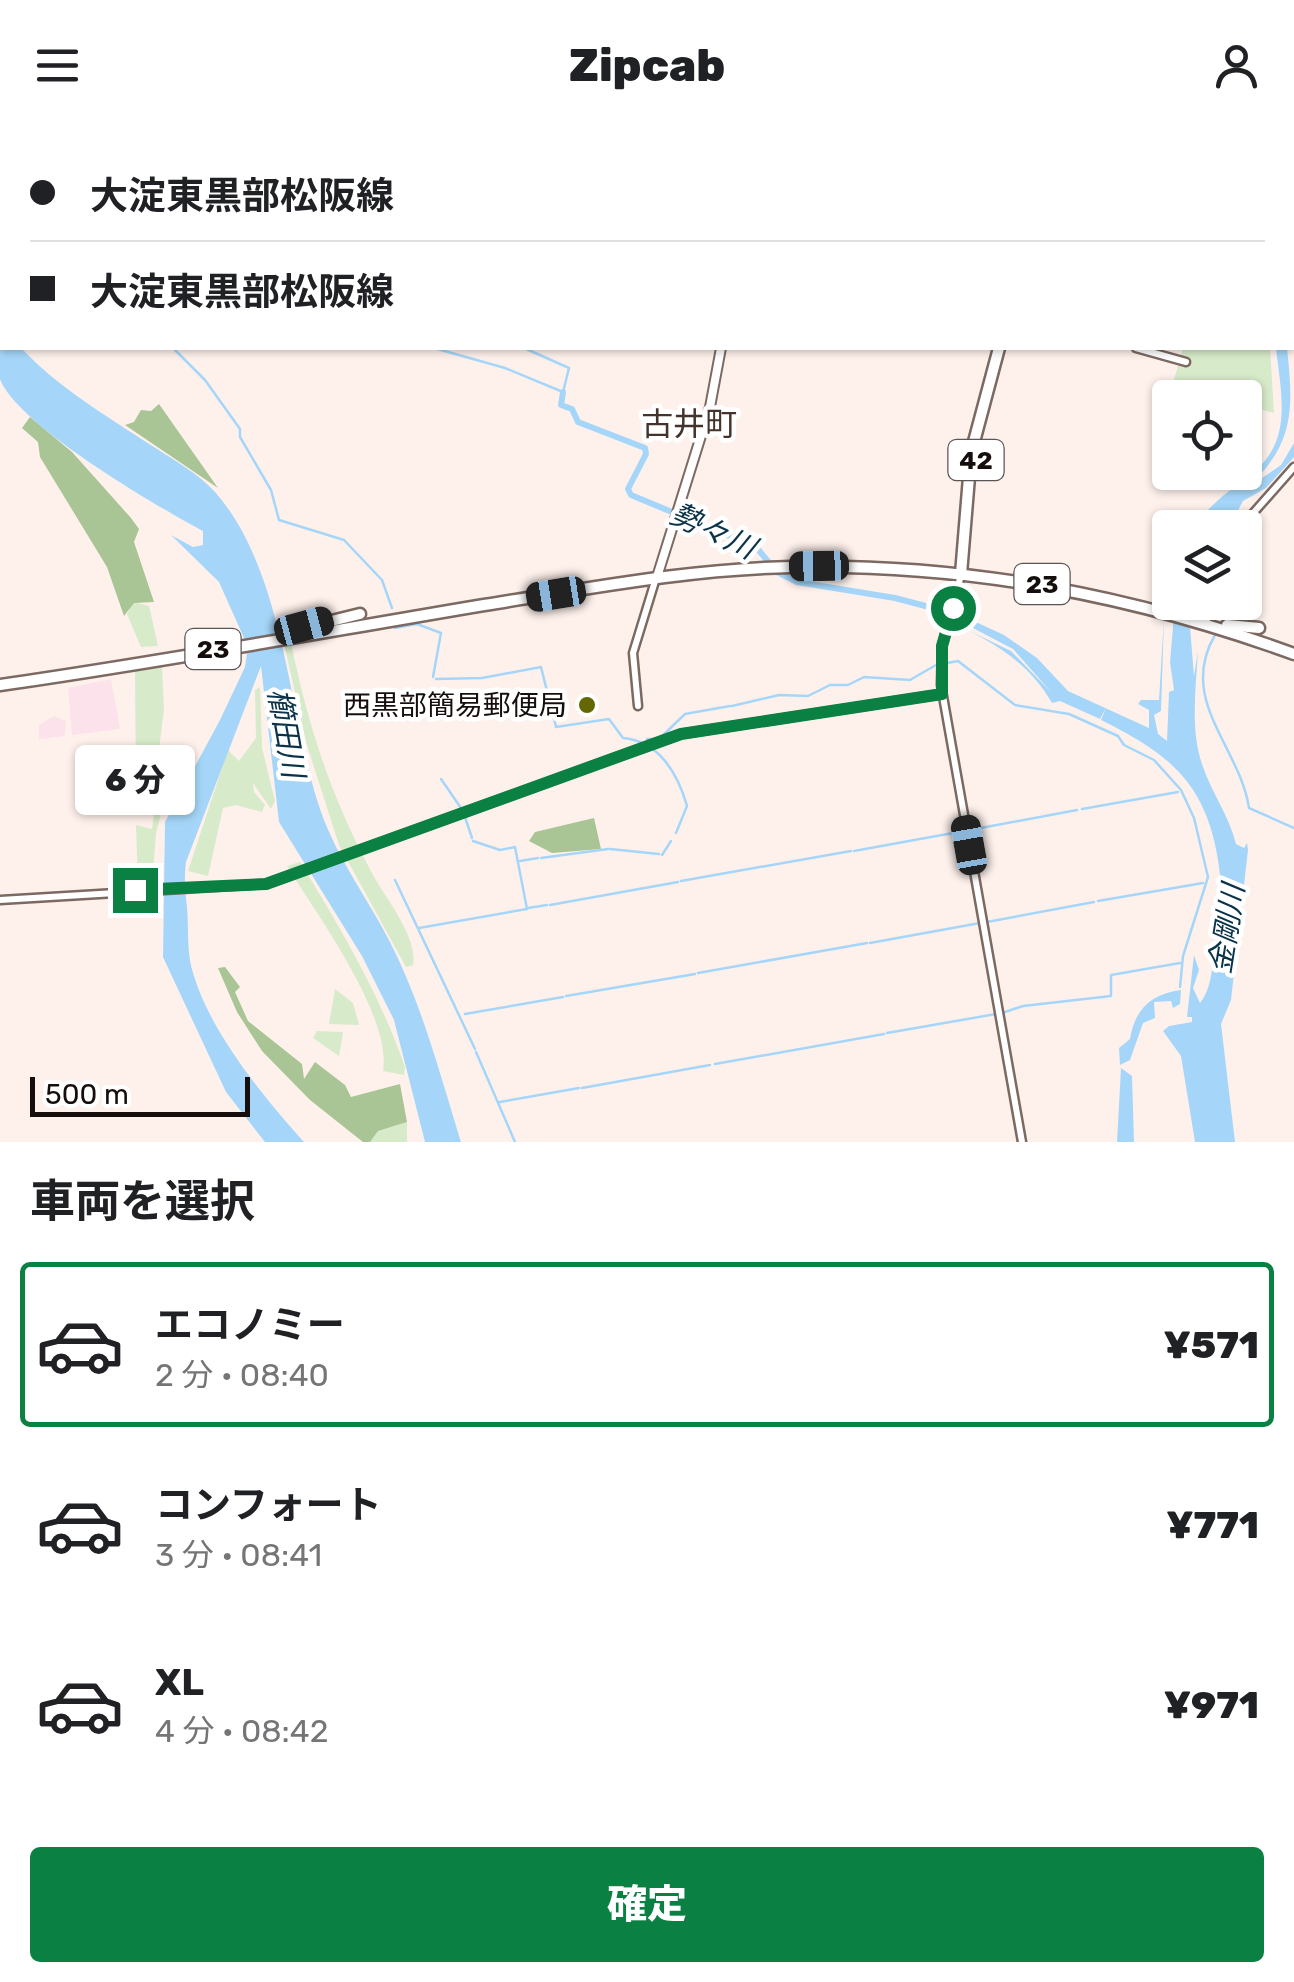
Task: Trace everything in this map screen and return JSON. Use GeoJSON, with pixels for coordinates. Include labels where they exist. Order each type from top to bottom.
{"type":"FeatureCollection","features":[{"type":"Feature","properties":{"kind":"highway","name":"42"},"geometry":{"type":"LineString","coordinates":[[961,571],[976,454],[1001,350]]}},
{"type":"Feature","properties":{"kind":"highway","name":"23"},"geometry":{"type":"LineString","coordinates":[[0,682],[657,575],[794,564],[961,571],[1121,598],[1294,651]]}},
{"type":"Feature","properties":{"kind":"highway"},"geometry":{"type":"LineString","coordinates":[[298,633],[360,614]]}},
{"type":"Feature","properties":{"kind":"highway"},"geometry":{"type":"LineString","coordinates":[[1212,623],[1258,628]]}},
{"type":"Feature","properties":{"kind":"highway"},"geometry":{"type":"LineString","coordinates":[[1212,623],[1254,645]]}},
{"type":"Feature","properties":{"kind":"highway"},"geometry":{"type":"LineString","coordinates":[[298,633],[360,632]]}},
{"type":"Feature","properties":{"kind":"main road"},"geometry":{"type":"LineString","coordinates":[[638,706],[633,654],[710,407],[721,350]]}},
{"type":"Feature","properties":{"kind":"main road"},"geometry":{"type":"LineString","coordinates":[[1143,350],[1186,362]]}},
{"type":"Feature","properties":{"kind":"main road"},"geometry":{"type":"LineString","coordinates":[[1256,510],[1294,467]]}},
{"type":"Feature","properties":{"kind":"main road"},"geometry":{"type":"LineString","coordinates":[[961,571],[940,665],[942,694],[1022,1142]]}},
{"type":"Feature","properties":{"kind":"main road"},"geometry":{"type":"LineString","coordinates":[[0,900],[261,885],[700,730],[792,720],[942,694]]}},
{"type":"Feature","properties":{"kind":"shaded area"},"geometry":{"type":"Polygon","coordinates":[[[111,679],[120,729],[72,735],[68,688],[111,679]]]}},
{"type":"Feature","properties":{"kind":"shaded area"},"geometry":{"type":"Polygon","coordinates":[[[54,716],[66,721],[65,736],[39,739],[39,725],[54,716]]]}},
{"type":"Feature","properties":{"kind":"green space"},"geometry":{"type":"Polygon","coordinates":[[[1182,350],[1270,350],[1274,413],[1262,410],[1262,380],[1174,380],[1182,350]]]}},
{"type":"Feature","properties":{"kind":"green space"},"geometry":{"type":"Polygon","coordinates":[[[159,404],[218,488],[125,425],[134,422],[141,410],[151,411],[159,404]]]}},
{"type":"Feature","properties":{"kind":"green space"},"geometry":{"type":"Polygon","coordinates":[[[30,417],[72,452],[139,529],[134,542],[154,602],[134,603],[124,616],[107,567],[40,457],[38,442],[22,428],[30,417]]]}},
{"type":"Feature","properties":{"kind":"green space"},"geometry":{"type":"Polygon","coordinates":[[[133,602],[149,606],[158,646],[141,647],[127,614],[133,602]]]}},
{"type":"Feature","properties":{"kind":"green space"},"geometry":{"type":"Polygon","coordinates":[[[284,643],[291,643],[333,790],[373,875],[406,931],[413,965],[406,967],[339,845],[306,742],[284,643]]]}},
{"type":"Feature","properties":{"kind":"green space"},"geometry":{"type":"Polygon","coordinates":[[[162,666],[164,709],[155,782],[166,795],[156,833],[152,886],[138,887],[136,825],[152,829],[155,806],[136,794],[135,668],[162,666]]]}},
{"type":"Feature","properties":{"kind":"green space"},"geometry":{"type":"Polygon","coordinates":[[[260,687],[262,748],[275,801],[271,809],[253,783],[254,792],[265,805],[262,812],[236,805],[223,808],[208,876],[188,871],[228,750],[239,761],[256,738],[255,690],[260,687]]]}},
{"type":"Feature","properties":{"kind":"green space"},"geometry":{"type":"Polygon","coordinates":[[[594,818],[601,849],[552,853],[529,841],[535,832],[594,818]]]}},
{"type":"Feature","properties":{"kind":"green space"},"geometry":{"type":"Polygon","coordinates":[[[300,862],[371,987],[395,1040],[404,1075],[383,1071],[383,1048],[364,994],[287,866],[300,862]]]}},
{"type":"Feature","properties":{"kind":"green space"},"geometry":{"type":"Polygon","coordinates":[[[225,967],[240,987],[235,992],[248,1021],[302,1064],[304,1079],[315,1062],[345,1085],[351,1097],[400,1084],[407,1122],[378,1131],[370,1142],[363,1142],[310,1100],[262,1051],[237,1012],[218,968],[225,967]]]}},
{"type":"Feature","properties":{"kind":"green space"},"geometry":{"type":"Polygon","coordinates":[[[335,989],[353,1003],[359,1025],[329,1024],[335,989]]]}},
{"type":"Feature","properties":{"kind":"green space"},"geometry":{"type":"Polygon","coordinates":[[[317,1031],[343,1032],[339,1056],[313,1038],[317,1031]]]}},
{"type":"Feature","properties":{"kind":"green space"},"geometry":{"type":"Polygon","coordinates":[[[407,1122],[407,1142],[370,1142],[378,1131],[407,1122]]]}},
{"type":"Feature","properties":{"kind":"water","name":"櫛田川"},"geometry":{"type":"Polygon","coordinates":[[[0,350],[23,350],[85,401],[194,473],[215,492],[238,523],[270,599],[324,820],[412,990],[461,1142],[425,1142],[394,1020],[362,956],[279,822],[261,666],[186,862],[189,951],[202,998],[226,1042],[304,1142],[265,1142],[226,1092],[163,957],[165,822],[220,720],[245,667],[248,647],[219,582],[171,535],[193,547],[203,545],[203,531],[60,441],[12,398],[0,379],[0,350]]]}},
{"type":"Feature","properties":{"kind":"water"},"geometry":{"type":"Polygon","coordinates":[[[1276,350],[1287,350],[1287,426],[1282,442],[1262,473],[1262,464],[1279,433],[1276,350]]]}},
{"type":"Feature","properties":{"kind":"water"},"geometry":{"type":"Polygon","coordinates":[[[1294,443],[1294,457],[1266,488],[1243,501],[1238,510],[1209,510],[1232,490],[1262,490],[1262,478],[1281,465],[1294,443]]]}},
{"type":"Feature","properties":{"kind":"water"},"geometry":{"type":"Polygon","coordinates":[[[954,612],[1004,635],[1037,658],[1068,691],[1106,708],[1100,719],[1060,701],[1052,703],[1021,665],[967,630],[1011,651],[1052,693],[1013,649],[952,617],[954,612]]]}},
{"type":"Feature","properties":{"kind":"water","name":"金剛川"},"geometry":{"type":"Polygon","coordinates":[[[1164,620],[1161,711],[1154,715],[1158,734],[1167,741],[1169,692],[1174,690],[1170,662],[1174,620],[1189,620],[1194,676],[1198,651],[1198,751],[1236,844],[1244,848],[1247,843],[1248,850],[1231,1000],[1221,1024],[1235,1142],[1195,1142],[1181,1056],[1163,1031],[1192,1022],[1192,1017],[1187,1017],[1194,955],[1199,970],[1193,988],[1200,1003],[1211,977],[1221,883],[1209,824],[1186,781],[1170,764],[1151,748],[1101,720],[1106,708],[1149,728],[1149,710],[1138,704],[1141,700],[1159,700],[1164,620]]]}},
{"type":"Feature","properties":{"kind":"water"},"geometry":{"type":"Polygon","coordinates":[[[1181,990],[1180,1004],[1173,1008],[1171,1001],[1154,1002],[1155,1018],[1143,1023],[1130,1060],[1120,1065],[1119,1048],[1130,1039],[1146,1004],[1181,990]]]}},
{"type":"Feature","properties":{"kind":"water"},"geometry":{"type":"Polygon","coordinates":[[[1121,1068],[1132,1076],[1134,1142],[1117,1142],[1121,1068]]]}},
{"type":"Feature","properties":{"kind":"waterway"},"geometry":{"type":"LineString","coordinates":[[175,350],[205,380],[240,429],[240,437],[271,490],[279,520],[344,540],[382,580],[392,608]]}},
{"type":"Feature","properties":{"kind":"waterway","name":"勢々川"},"geometry":{"type":"LineString","coordinates":[[441,350],[505,368],[563,392],[569,368],[528,350]]}},
{"type":"Feature","properties":{"kind":"waterway","name":"勢々川"},"geometry":{"type":"LineString","coordinates":[[563,392],[561,405],[572,409],[578,422],[645,448],[646,454],[628,489],[631,495],[756,547],[777,572],[797,582],[895,598],[952,613]]}},
{"type":"Feature","properties":{"kind":"waterway"},"geometry":{"type":"LineString","coordinates":[[395,628],[417,624],[441,633],[433,677]]}},
{"type":"Feature","properties":{"kind":"waterway"},"geometry":{"type":"LineString","coordinates":[[1215,635],[1205,659],[1203,681],[1214,723],[1235,764],[1249,808],[1294,828]]}},
{"type":"Feature","properties":{"kind":"waterway","name":"金剛川"},"geometry":{"type":"LineString","coordinates":[[732,706],[779,695],[808,696],[830,685],[848,685],[864,677],[910,680],[936,665],[958,661],[1015,705],[1069,714],[1118,736],[1124,745],[1154,760],[1181,790],[1194,818],[1208,877],[1183,956],[1180,987]]}},
{"type":"Feature","properties":{"kind":"waterway"},"geometry":{"type":"LineString","coordinates":[[436,679],[482,678],[541,667],[556,727],[609,719],[623,738],[647,745],[665,761],[687,806],[676,833]]}},
{"type":"Feature","properties":{"kind":"waterway"},"geometry":{"type":"LineString","coordinates":[[658,740],[685,714],[730,706]]}},
{"type":"Feature","properties":{"kind":"waterway"},"geometry":{"type":"LineString","coordinates":[[647,739],[654,739]]}},
{"type":"Feature","properties":{"kind":"waterway"},"geometry":{"type":"LineString","coordinates":[[441,779],[463,811],[472,838]]}},
{"type":"Feature","properties":{"kind":"waterway"},"geometry":{"type":"LineString","coordinates":[[1082,809],[1178,792]]}},
{"type":"Feature","properties":{"kind":"waterway"},"geometry":{"type":"LineString","coordinates":[[970,830],[1077,810]]}},
{"type":"Feature","properties":{"kind":"waterway"},"geometry":{"type":"LineString","coordinates":[[854,851],[964,831]]}},
{"type":"Feature","properties":{"kind":"waterway"},"geometry":{"type":"LineString","coordinates":[[419,928],[527,909],[515,847],[500,850],[473,841]]}},
{"type":"Feature","properties":{"kind":"waterway"},"geometry":{"type":"LineString","coordinates":[[662,855],[671,841]]}},
{"type":"Feature","properties":{"kind":"waterway"},"geometry":{"type":"LineString","coordinates":[[541,858],[608,849]]}},
{"type":"Feature","properties":{"kind":"waterway"},"geometry":{"type":"LineString","coordinates":[[610,849],[659,854]]}},
{"type":"Feature","properties":{"kind":"waterway"},"geometry":{"type":"LineString","coordinates":[[681,881],[851,851]]}},
{"type":"Feature","properties":{"kind":"waterway"},"geometry":{"type":"LineString","coordinates":[[520,861],[538,858]]}},
{"type":"Feature","properties":{"kind":"waterway"},"geometry":{"type":"LineString","coordinates":[[395,880],[475,1049]]}},
{"type":"Feature","properties":{"kind":"waterway"},"geometry":{"type":"LineString","coordinates":[[550,905],[678,882]]}},
{"type":"Feature","properties":{"kind":"waterway","name":"金剛川"},"geometry":{"type":"LineString","coordinates":[[1098,901],[1203,883]]}},
{"type":"Feature","properties":{"kind":"waterway"},"geometry":{"type":"LineString","coordinates":[[987,922],[1094,902]]}},
{"type":"Feature","properties":{"kind":"waterway"},"geometry":{"type":"LineString","coordinates":[[528,908],[547,905]]}},
{"type":"Feature","properties":{"kind":"waterway"},"geometry":{"type":"LineString","coordinates":[[870,943],[980,923]]}},
{"type":"Feature","properties":{"kind":"waterway"},"geometry":{"type":"LineString","coordinates":[[698,973],[867,943]]}},
{"type":"Feature","properties":{"kind":"waterway"},"geometry":{"type":"LineString","coordinates":[[1002,1013],[1023,1006],[1111,996],[1111,975],[1180,963]]}},
{"type":"Feature","properties":{"kind":"waterway"},"geometry":{"type":"LineString","coordinates":[[566,996],[695,974]]}},
{"type":"Feature","properties":{"kind":"waterway"},"geometry":{"type":"LineString","coordinates":[[465,1014],[563,997]]}},
{"type":"Feature","properties":{"kind":"waterway"},"geometry":{"type":"LineString","coordinates":[[887,1033],[996,1014]]}},
{"type":"Feature","properties":{"kind":"waterway"},"geometry":{"type":"LineString","coordinates":[[715,1064],[884,1034]]}},
{"type":"Feature","properties":{"kind":"waterway"},"geometry":{"type":"LineString","coordinates":[[476,1052],[515,1142]]}},
{"type":"Feature","properties":{"kind":"waterway"},"geometry":{"type":"LineString","coordinates":[[582,1088],[710,1065]]}},
{"type":"Feature","properties":{"kind":"waterway"},"geometry":{"type":"LineString","coordinates":[[500,1102],[579,1088]]}},
{"type":"Feature","properties":{"kind":"place","name":"西黒部簡易郵便局"},"geometry":{"type":"Point","coordinates":[587,705]}},
{"type":"Feature","properties":{"kind":"district","name":"古井町"},"geometry":{"type":"Point","coordinates":[689,424]}},
{"type":"Feature","properties":{"kind":"route"},"geometry":{"type":"LineString","coordinates":[[135,890],[266,884],[681,734],[942,694],[942,646],[953,608]]}}]}
